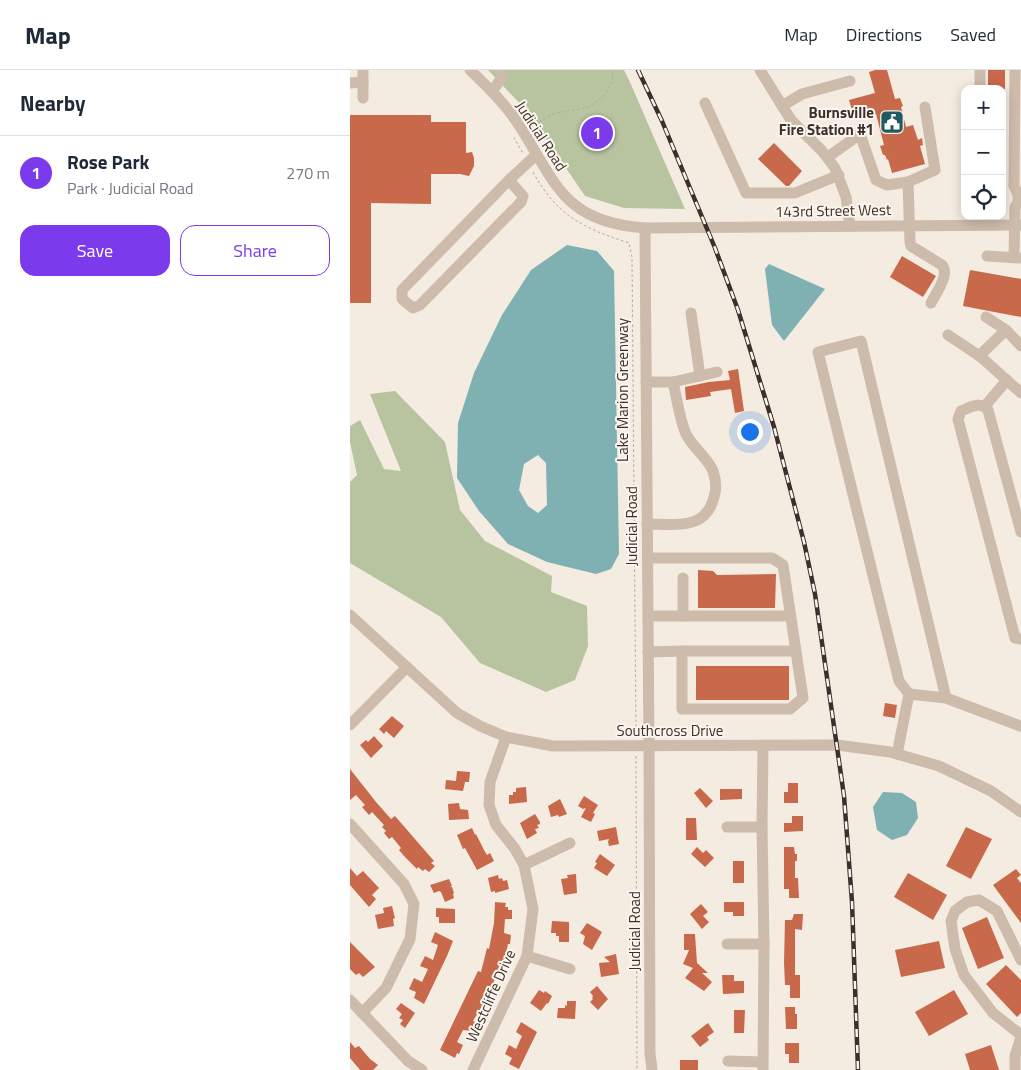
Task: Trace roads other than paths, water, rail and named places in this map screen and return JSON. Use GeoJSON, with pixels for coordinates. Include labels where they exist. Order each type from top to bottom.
{"type":"FeatureCollection","features":[{"type":"Feature","properties":{"kind":"street","name":"Judicial Road"},"geometry":{"type":"LineString","coordinates":[[470,70],[512,115],[532,158],[568,201],[591,216],[616,225],[645,228],[650,1053],[652,1070]]}},
{"type":"Feature","properties":{"kind":"street"},"geometry":{"type":"LineString","coordinates":[[760,70],[791,120],[828,158],[838,175],[846,197],[850,226]]}},
{"type":"Feature","properties":{"kind":"street"},"geometry":{"type":"LineString","coordinates":[[980,70],[980,85]]}},
{"type":"Feature","properties":{"kind":"street"},"geometry":{"type":"LineString","coordinates":[[987,256],[1018,257],[1018,225],[1015,207],[1019,202],[1019,197],[1014,186],[1016,70]]}},
{"type":"Feature","properties":{"kind":"street"},"geometry":{"type":"LineString","coordinates":[[492,92],[504,72]]}},
{"type":"Feature","properties":{"kind":"street"},"geometry":{"type":"LineString","coordinates":[[350,83],[363,76],[363,98]]}},
{"type":"Feature","properties":{"kind":"street"},"geometry":{"type":"LineString","coordinates":[[782,106],[802,94],[850,81]]}},
{"type":"Feature","properties":{"kind":"street"},"geometry":{"type":"LineString","coordinates":[[705,103],[746,193],[795,193],[838,175]]}},
{"type":"Feature","properties":{"kind":"street"},"geometry":{"type":"LineString","coordinates":[[828,158],[860,134],[876,180],[887,185],[908,182],[935,170],[925,107]]}},
{"type":"Feature","properties":{"kind":"street"},"geometry":{"type":"LineString","coordinates":[[509,180],[523,196],[520,202],[420,305],[414,308],[402,299],[402,290],[509,180],[532,158]]}},
{"type":"Feature","properties":{"kind":"street"},"geometry":{"type":"LineString","coordinates":[[908,182],[911,246],[942,265],[945,269],[945,274],[931,303]]}},
{"type":"Feature","properties":{"kind":"street","name":"143rd Street West"},"geometry":{"type":"LineString","coordinates":[[645,228],[910,225],[976,220],[1018,225]]}},
{"type":"Feature","properties":{"kind":"street"},"geometry":{"type":"LineString","coordinates":[[691,313],[700,376]]}},
{"type":"Feature","properties":{"kind":"street"},"geometry":{"type":"LineString","coordinates":[[986,317],[1006,330],[1021,346]]}},
{"type":"Feature","properties":{"kind":"street"},"geometry":{"type":"LineString","coordinates":[[979,356],[1006,330]]}},
{"type":"Feature","properties":{"kind":"street"},"geometry":{"type":"LineString","coordinates":[[948,335],[979,356],[1021,393]]}},
{"type":"Feature","properties":{"kind":"street"},"geometry":{"type":"LineString","coordinates":[[946,698],[861,341],[818,352],[899,681],[909,694],[946,698],[1020,726]]}},
{"type":"Feature","properties":{"kind":"street"},"geometry":{"type":"LineString","coordinates":[[646,382],[673,382],[717,372]]}},
{"type":"Feature","properties":{"kind":"street"},"geometry":{"type":"LineString","coordinates":[[985,406],[1007,380]]}},
{"type":"Feature","properties":{"kind":"street"},"geometry":{"type":"LineString","coordinates":[[647,524],[685,524],[696,522],[704,517],[716,491],[716,481],[708,461],[684,429],[673,382]]}},
{"type":"Feature","properties":{"kind":"street"},"geometry":{"type":"LineString","coordinates":[[1021,532],[988,410],[985,406],[979,404],[961,411],[958,419],[1015,638],[1021,639]]}},
{"type":"Feature","properties":{"kind":"street"},"geometry":{"type":"LineString","coordinates":[[648,558],[772,558],[783,565],[803,698],[790,709],[682,709],[682,651]]}},
{"type":"Feature","properties":{"kind":"street"},"geometry":{"type":"LineString","coordinates":[[683,578],[683,616]]}},
{"type":"Feature","properties":{"kind":"street","name":"Southcross Drive"},"geometry":{"type":"LineString","coordinates":[[350,615],[457,713],[480,726],[506,737],[553,746],[837,745],[897,754],[939,766],[990,791],[1021,812]]}},
{"type":"Feature","properties":{"kind":"street"},"geometry":{"type":"LineString","coordinates":[[648,616],[790,616]]}},
{"type":"Feature","properties":{"kind":"street"},"geometry":{"type":"LineString","coordinates":[[648,652],[796,651]]}},
{"type":"Feature","properties":{"kind":"street"},"geometry":{"type":"LineString","coordinates":[[350,725],[407,667]]}},
{"type":"Feature","properties":{"kind":"street"},"geometry":{"type":"LineString","coordinates":[[897,754],[909,694]]}},
{"type":"Feature","properties":{"kind":"street","name":"Westcliffe Drive"},"geometry":{"type":"LineString","coordinates":[[473,1070],[527,956],[533,909],[524,865],[515,849],[496,826],[489,805],[490,782],[506,737]]}},
{"type":"Feature","properties":{"kind":"street"},"geometry":{"type":"LineString","coordinates":[[728,1061],[762,1066],[764,944],[763,745]]}},
{"type":"Feature","properties":{"kind":"street"},"geometry":{"type":"LineString","coordinates":[[350,824],[404,884],[414,904],[410,939],[386,988],[362,1013]]}},
{"type":"Feature","properties":{"kind":"street"},"geometry":{"type":"LineString","coordinates":[[727,827],[762,827]]}},
{"type":"Feature","properties":{"kind":"street"},"geometry":{"type":"LineString","coordinates":[[524,865],[570,843]]}},
{"type":"Feature","properties":{"kind":"street"},"geometry":{"type":"LineString","coordinates":[[1015,1070],[1015,1056],[1021,1036],[993,1013],[964,975],[955,949],[951,921],[955,911],[967,902],[979,900],[997,911],[1021,960]]}},
{"type":"Feature","properties":{"kind":"street"},"geometry":{"type":"LineString","coordinates":[[727,944],[764,944]]}},
{"type":"Feature","properties":{"kind":"street"},"geometry":{"type":"LineString","coordinates":[[527,956],[570,969]]}},
{"type":"Feature","properties":{"kind":"street"},"geometry":{"type":"LineString","coordinates":[[350,1000],[408,1061],[422,1070]]}},
{"type":"Feature","properties":{"kind":"water"},"geometry":{"type":"Polygon","coordinates":[[[567,245],[597,251],[614,271],[619,554],[611,569],[596,574],[547,562],[508,544],[479,511],[457,478],[458,423],[474,373],[502,315],[531,270],[567,245]],[[538,455],[524,464],[519,490],[528,506],[538,513],[547,505],[546,463],[538,455]]]}},
{"type":"Feature","properties":{"kind":"water"},"geometry":{"type":"Polygon","coordinates":[[[769,264],[825,289],[784,341],[772,325],[765,269],[769,264]]]}},
{"type":"Feature","properties":{"kind":"water"},"geometry":{"type":"Polygon","coordinates":[[[883,792],[902,793],[916,802],[918,818],[907,835],[892,840],[877,830],[873,807],[883,792]]]}},
{"type":"Feature","properties":{"kind":"railway"},"geometry":{"type":"LineString","coordinates":[[638,70],[662,121],[715,248],[738,310],[774,427],[804,542],[815,594],[844,796],[852,902],[858,1070]]}},
{"type":"Feature","properties":{"kind":"place","name":"Burnsville Fire Station #1"},"geometry":{"type":"Point","coordinates":[892,122]}},
{"type":"Feature","properties":{"kind":"place","name":"Rose Park"},"geometry":{"type":"Point","coordinates":[597,133]}}]}
